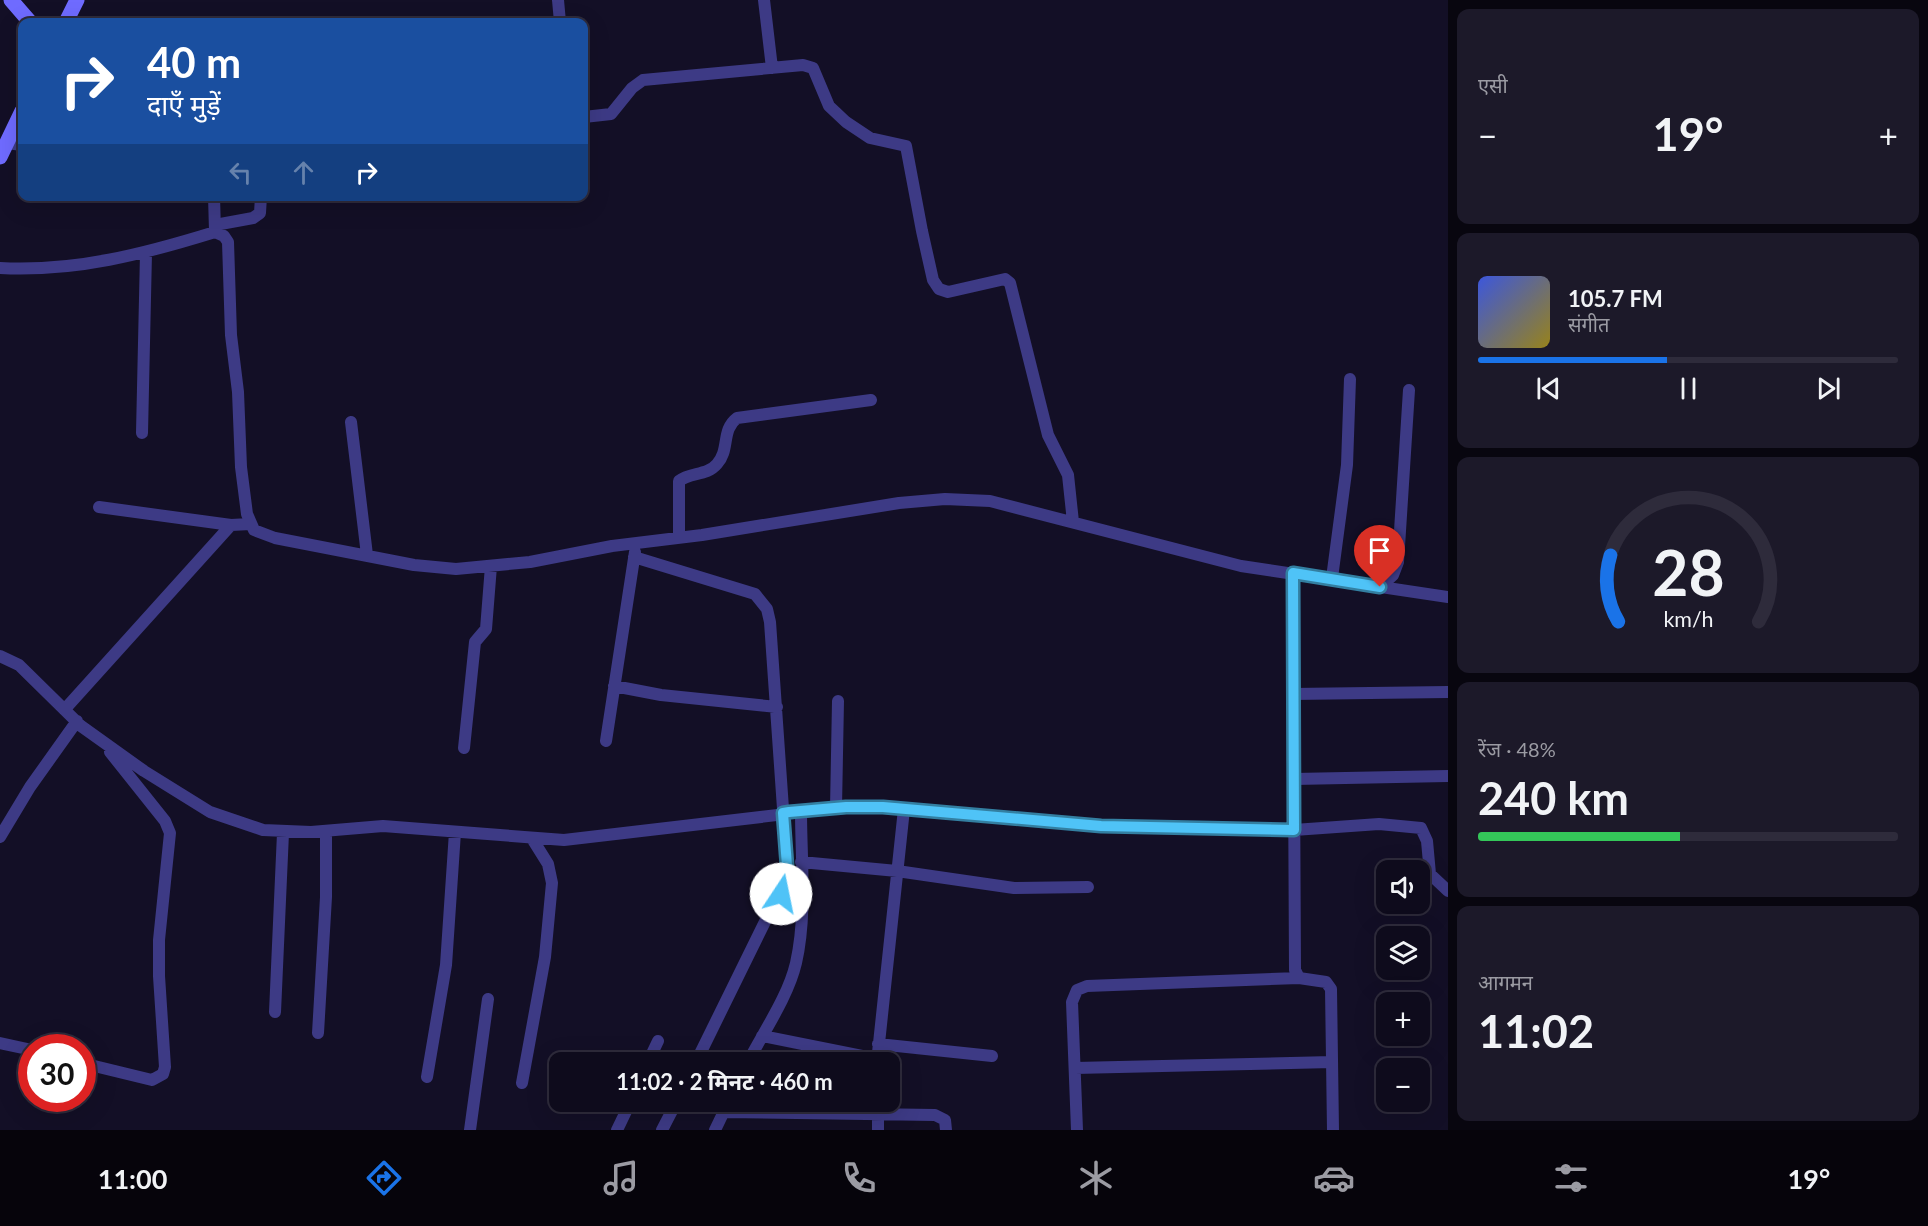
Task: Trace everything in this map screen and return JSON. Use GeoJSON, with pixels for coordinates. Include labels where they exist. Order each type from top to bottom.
{"type":"FeatureCollection","features":[{"type":"Feature","properties":{"kind":"main road"},"geometry":{"type":"LineString","coordinates":[[11,0],[27,18]]}},
{"type":"Feature","properties":{"kind":"main road"},"geometry":{"type":"LineString","coordinates":[[68,18],[77,0]]}},
{"type":"Feature","properties":{"kind":"main road"},"geometry":{"type":"LineString","coordinates":[[8,142],[18,120]]}},
{"type":"Feature","properties":{"kind":"street"},"geometry":{"type":"LineString","coordinates":[[558,0],[560,18]]}},
{"type":"Feature","properties":{"kind":"street"},"geometry":{"type":"LineString","coordinates":[[764,0],[772,68]]}},
{"type":"Feature","properties":{"kind":"street"},"geometry":{"type":"LineString","coordinates":[[588,117],[611,114],[637,82],[643,80],[809,66],[817,74],[829,106],[846,122],[870,138],[906,146],[933,280],[939,289],[948,292],[1005,279],[1010,283],[1048,435],[1068,475],[1073,522]]}},
{"type":"Feature","properties":{"kind":"street"},"geometry":{"type":"LineString","coordinates":[[214,201],[215,229]]}},
{"type":"Feature","properties":{"kind":"street"},"geometry":{"type":"LineString","coordinates":[[0,268],[78,265],[146,253],[256,216],[260,213],[261,201]]}},
{"type":"Feature","properties":{"kind":"street"},"geometry":{"type":"LineString","coordinates":[[215,229],[228,242],[231,335],[238,392],[241,467],[250,524],[260,534],[436,568],[491,566],[607,547],[635,551],[742,588],[762,600],[770,622],[777,707],[801,862],[796,962],[790,980],[753,1052]]}},
{"type":"Feature","properties":{"kind":"street"},"geometry":{"type":"LineString","coordinates":[[141,433],[146,253]]}},
{"type":"Feature","properties":{"kind":"street"},"geometry":{"type":"LineString","coordinates":[[1332,578],[1347,465],[1350,379]]}},
{"type":"Feature","properties":{"kind":"street"},"geometry":{"type":"LineString","coordinates":[[1380,587],[1394,575],[1398,562],[1409,390]]}},
{"type":"Feature","properties":{"kind":"street"},"geometry":{"type":"LineString","coordinates":[[679,537],[679,482],[709,471],[717,465],[721,459],[728,428],[737,418],[871,400]]}},
{"type":"Feature","properties":{"kind":"street"},"geometry":{"type":"LineString","coordinates":[[351,422],[367,555]]}},
{"type":"Feature","properties":{"kind":"street"},"geometry":{"type":"LineString","coordinates":[[635,551],[679,537],[900,503],[945,499],[990,501],[1187,554],[1448,597]]}},
{"type":"Feature","properties":{"kind":"street"},"geometry":{"type":"LineString","coordinates":[[99,507],[231,525],[250,524]]}},
{"type":"Feature","properties":{"kind":"street"},"geometry":{"type":"LineString","coordinates":[[65,709],[231,525]]}},
{"type":"Feature","properties":{"kind":"street"},"geometry":{"type":"LineString","coordinates":[[606,741],[635,551]]}},
{"type":"Feature","properties":{"kind":"street"},"geometry":{"type":"LineString","coordinates":[[464,748],[475,642],[486,629],[491,566]]}},
{"type":"Feature","properties":{"kind":"street"},"geometry":{"type":"LineString","coordinates":[[1293,573],[1295,970],[1299,978]]}},
{"type":"Feature","properties":{"kind":"street"},"geometry":{"type":"LineString","coordinates":[[0,656],[19,665],[101,741],[210,812],[250,827],[283,833],[383,826],[533,840],[596,837],[837,808],[904,809],[1089,826],[1294,830],[1379,824],[1417,826],[1426,836],[1430,874],[1448,891]]}},
{"type":"Feature","properties":{"kind":"street"},"geometry":{"type":"LineString","coordinates":[[614,686],[661,695],[777,707]]}},
{"type":"Feature","properties":{"kind":"street"},"geometry":{"type":"LineString","coordinates":[[1292,693],[1448,692]]}},
{"type":"Feature","properties":{"kind":"street"},"geometry":{"type":"LineString","coordinates":[[837,808],[838,701]]}},
{"type":"Feature","properties":{"kind":"street"},"geometry":{"type":"LineString","coordinates":[[0,837],[30,788],[77,721]]}},
{"type":"Feature","properties":{"kind":"street"},"geometry":{"type":"LineString","coordinates":[[96,1066],[152,1080],[163,1074],[165,1067],[159,940],[170,833],[165,821],[101,741]]}},
{"type":"Feature","properties":{"kind":"street"},"geometry":{"type":"LineString","coordinates":[[1294,779],[1448,776]]}},
{"type":"Feature","properties":{"kind":"street"},"geometry":{"type":"LineString","coordinates":[[878,1052],[904,809]]}},
{"type":"Feature","properties":{"kind":"street"},"geometry":{"type":"LineString","coordinates":[[701,1052],[781,894],[787,866],[792,812]]}},
{"type":"Feature","properties":{"kind":"street"},"geometry":{"type":"LineString","coordinates":[[318,1033],[326,897],[326,831]]}},
{"type":"Feature","properties":{"kind":"street"},"geometry":{"type":"LineString","coordinates":[[427,1077],[446,965],[455,832]]}},
{"type":"Feature","properties":{"kind":"street"},"geometry":{"type":"LineString","coordinates":[[275,1012],[283,833]]}},
{"type":"Feature","properties":{"kind":"street"},"geometry":{"type":"LineString","coordinates":[[522,1083],[545,957],[552,883],[548,864],[533,840]]}},
{"type":"Feature","properties":{"kind":"street"},"geometry":{"type":"LineString","coordinates":[[801,862],[897,871],[1014,888],[1088,887]]}},
{"type":"Feature","properties":{"kind":"street"},"geometry":{"type":"LineString","coordinates":[[1077,1130],[1072,1002],[1073,995],[1081,988],[1299,978],[1326,982],[1330,985],[1333,1130]]}},
{"type":"Feature","properties":{"kind":"street"},"geometry":{"type":"LineString","coordinates":[[470,1130],[488,999]]}},
{"type":"Feature","properties":{"kind":"street"},"geometry":{"type":"LineString","coordinates":[[762,1036],[836,1052]]}},
{"type":"Feature","properties":{"kind":"street"},"geometry":{"type":"LineString","coordinates":[[653,1052],[658,1041]]}},
{"type":"Feature","properties":{"kind":"street"},"geometry":{"type":"LineString","coordinates":[[0,1042],[18,1046]]}},
{"type":"Feature","properties":{"kind":"street"},"geometry":{"type":"LineString","coordinates":[[878,1044],[992,1056]]}},
{"type":"Feature","properties":{"kind":"street"},"geometry":{"type":"LineString","coordinates":[[1075,1068],[1332,1062]]}},
{"type":"Feature","properties":{"kind":"street"},"geometry":{"type":"LineString","coordinates":[[617,1130],[626,1112]]}},
{"type":"Feature","properties":{"kind":"street"},"geometry":{"type":"LineString","coordinates":[[662,1130],[671,1112]]}},
{"type":"Feature","properties":{"kind":"street"},"geometry":{"type":"LineString","coordinates":[[715,1130],[723,1112]]}},
{"type":"Feature","properties":{"kind":"street"},"geometry":{"type":"LineString","coordinates":[[827,1112],[935,1115],[945,1120],[946,1130]]}},
{"type":"Feature","properties":{"kind":"street"},"geometry":{"type":"LineString","coordinates":[[878,1115],[878,1130]]}},
{"type":"Feature","properties":{"kind":"route"},"geometry":{"type":"LineString","coordinates":[[781,894],[787,866],[783,813],[789,812],[846,807],[883,807],[1031,822],[1101,826],[1294,830],[1293,573],[1380,587]]}}]}
